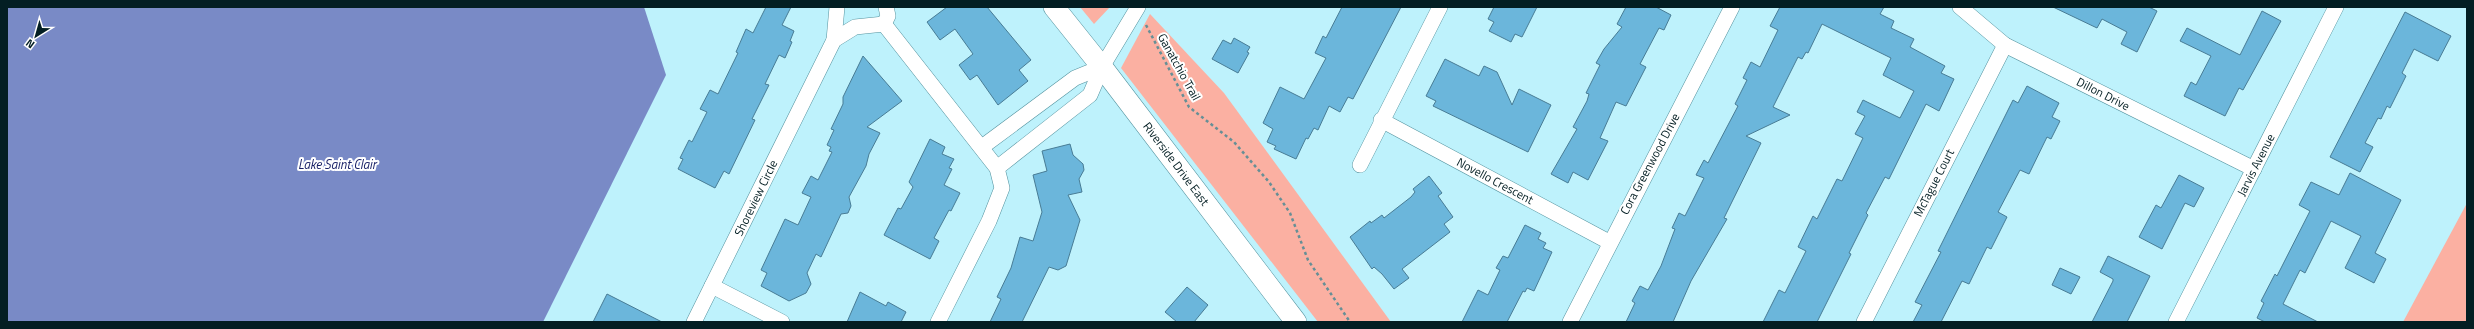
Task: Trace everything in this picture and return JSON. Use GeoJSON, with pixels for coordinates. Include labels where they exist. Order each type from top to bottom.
{"type":"FeatureCollection","features":[{"type":"Feature","properties":{"kind":"main road","name":"Riverside Drive East"},"geometry":{"type":"LineString","coordinates":[[1054,7],[1102,67],[1296,322]]}},
{"type":"Feature","properties":{"kind":"street","name":"Shoreview Circle"},"geometry":{"type":"LineString","coordinates":[[694,322],[834,40],[837,7]]}},
{"type":"Feature","properties":{"kind":"street"},"geometry":{"type":"LineString","coordinates":[[884,24],[888,16],[886,7]]}},
{"type":"Feature","properties":{"kind":"street"},"geometry":{"type":"LineString","coordinates":[[997,168],[1090,94],[1102,67],[1138,7]]}},
{"type":"Feature","properties":{"kind":"street"},"geometry":{"type":"LineString","coordinates":[[1360,164],[1381,120],[1440,7]]}},
{"type":"Feature","properties":{"kind":"street","name":"Cora Greenwood Drive"},"geometry":{"type":"LineString","coordinates":[[1570,322],[1609,242],[1732,7]]}},
{"type":"Feature","properties":{"kind":"street","name":"Dillon Drive"},"geometry":{"type":"LineString","coordinates":[[1960,7],[2005,45],[2254,169]]}},
{"type":"Feature","properties":{"kind":"street","name":"Jarvis Avenue"},"geometry":{"type":"LineString","coordinates":[[2176,322],[2336,7]]}},
{"type":"Feature","properties":{"kind":"street"},"geometry":{"type":"LineString","coordinates":[[834,40],[855,27],[884,24]]}},
{"type":"Feature","properties":{"kind":"street"},"geometry":{"type":"LineString","coordinates":[[884,24],[982,147],[997,168],[1002,188],[989,221],[938,322]]}},
{"type":"Feature","properties":{"kind":"street","name":"McTague Court"},"geometry":{"type":"LineString","coordinates":[[1864,322],[2005,45]]}},
{"type":"Feature","properties":{"kind":"street"},"geometry":{"type":"LineString","coordinates":[[982,147],[1075,78],[1102,67]]}},
{"type":"Feature","properties":{"kind":"street","name":"Novello Crescent"},"geometry":{"type":"LineString","coordinates":[[1381,120],[1609,242]]}},
{"type":"Feature","properties":{"kind":"street"},"geometry":{"type":"LineString","coordinates":[[712,286],[782,322]]}},
{"type":"Feature","properties":{"kind":"path","name":"Ganatchio Trail"},"geometry":{"type":"LineString","coordinates":[[1138,7],[1172,79],[1189,107],[1234,142],[1269,182],[1290,213],[1308,260],[1350,322]]}},
{"type":"Feature","properties":{"kind":"shaded area"},"geometry":{"type":"Polygon","coordinates":[[[1080,7],[1110,7],[1094,24],[1080,7]]]}},
{"type":"Feature","properties":{"kind":"shaded area"},"geometry":{"type":"Polygon","coordinates":[[[1150,14],[1224,93],[1391,322],[1318,322],[1121,68],[1150,14]]]}},
{"type":"Feature","properties":{"kind":"shaded area"},"geometry":{"type":"Polygon","coordinates":[[[2467,203],[2467,322],[2403,322],[2467,203]]]}},
{"type":"Feature","properties":{"kind":"water","name":"Lake Saint Clair"},"geometry":{"type":"Polygon","coordinates":[[[7,7],[644,7],[666,75],[543,322],[7,322],[7,7]]]}},
{"type":"Feature","properties":{"kind":"building"},"geometry":{"type":"Polygon","coordinates":[[[766,7],[791,7],[782,25],[794,31],[790,41],[792,42],[785,58],[779,55],[765,84],[769,85],[752,119],[755,120],[729,174],[724,171],[715,188],[678,169],[683,159],[680,158],[689,140],[692,142],[707,112],[700,109],[710,90],[718,94],[738,53],[736,52],[746,29],[753,33],[766,7]]]}},
{"type":"Feature","properties":{"kind":"building"},"geometry":{"type":"Polygon","coordinates":[[[947,7],[987,7],[1031,60],[1019,70],[1028,81],[998,105],[977,75],[970,80],[959,65],[973,54],[955,29],[940,40],[927,22],[947,7]]]}},
{"type":"Feature","properties":{"kind":"building"},"geometry":{"type":"Polygon","coordinates":[[[1342,7],[1401,7],[1353,99],[1348,97],[1340,112],[1329,106],[1318,130],[1314,128],[1308,139],[1306,138],[1296,159],[1274,149],[1276,146],[1267,142],[1273,129],[1263,123],[1280,87],[1304,99],[1326,58],[1315,53],[1323,36],[1326,38],[1342,7]]]}},
{"type":"Feature","properties":{"kind":"building"},"geometry":{"type":"Polygon","coordinates":[[[1494,7],[1537,7],[1522,37],[1515,34],[1511,42],[1489,31],[1494,22],[1488,19],[1494,7]]]}},
{"type":"Feature","properties":{"kind":"building"},"geometry":{"type":"Polygon","coordinates":[[[1626,7],[1656,7],[1671,15],[1664,30],[1659,28],[1640,64],[1646,67],[1626,106],[1616,102],[1600,138],[1608,141],[1588,180],[1573,172],[1568,183],[1551,174],[1577,129],[1573,127],[1587,101],[1589,94],[1586,93],[1600,65],[1596,63],[1604,49],[1622,27],[1617,24],[1626,7]]]}},
{"type":"Feature","properties":{"kind":"building"},"geometry":{"type":"Polygon","coordinates":[[[1780,7],[1884,7],[1880,14],[1894,21],[1891,28],[1914,39],[1910,47],[1945,66],[1941,73],[1954,79],[1939,111],[1926,104],[1889,179],[1885,177],[1866,213],[1868,215],[1849,253],[1851,254],[1817,322],[1763,322],[1779,290],[1785,293],[1806,251],[1798,247],[1813,216],[1817,219],[1837,179],[1842,181],[1863,138],[1855,134],[1865,116],[1857,112],[1863,100],[1900,118],[1914,91],[1883,75],[1891,58],[1822,24],[1808,53],[1806,52],[1802,59],[1798,57],[1773,107],[1790,115],[1746,136],[1761,143],[1724,218],[1727,219],[1691,281],[1673,322],[1626,322],[1635,303],[1632,301],[1640,286],[1648,290],[1661,266],[1675,229],[1672,228],[1679,213],[1685,216],[1704,178],[1696,175],[1704,160],[1708,163],[1738,106],[1735,104],[1747,80],[1743,78],[1751,62],[1760,67],[1778,30],[1770,26],[1780,7]]]}},
{"type":"Feature","properties":{"kind":"building"},"geometry":{"type":"Polygon","coordinates":[[[2053,7],[2149,7],[2157,11],[2137,52],[2121,44],[2127,32],[2102,19],[2097,28],[2053,7]]]}},
{"type":"Feature","properties":{"kind":"building"},"geometry":{"type":"Polygon","coordinates":[[[2262,11],[2281,21],[2243,90],[2239,88],[2225,116],[2184,96],[2191,82],[2196,85],[2211,56],[2180,41],[2187,28],[2240,55],[2262,11]]]}},
{"type":"Feature","properties":{"kind":"building"},"geometry":{"type":"Polygon","coordinates":[[[2405,12],[2451,36],[2438,61],[2414,49],[2402,73],[2406,76],[2390,108],[2387,106],[2381,119],[2378,118],[2365,143],[2373,147],[2360,172],[2330,157],[2405,12]]]}},
{"type":"Feature","properties":{"kind":"building"},"geometry":{"type":"Polygon","coordinates":[[[1234,38],[1250,47],[1247,52],[1249,53],[1238,73],[1212,59],[1223,40],[1231,44],[1234,38]]]}},
{"type":"Feature","properties":{"kind":"building"},"geometry":{"type":"Polygon","coordinates":[[[863,56],[902,101],[867,127],[880,133],[869,154],[866,166],[849,197],[851,206],[848,213],[841,214],[821,257],[816,254],[807,273],[811,284],[806,293],[789,301],[761,286],[767,273],[761,270],[785,219],[798,225],[811,197],[802,193],[811,176],[818,180],[832,152],[829,151],[831,147],[827,145],[834,130],[831,129],[843,104],[843,97],[863,56]]]}},
{"type":"Feature","properties":{"kind":"building"},"geometry":{"type":"Polygon","coordinates":[[[1445,59],[1479,76],[1484,66],[1497,72],[1512,105],[1519,89],[1551,105],[1528,152],[1433,106],[1436,101],[1426,96],[1445,59]]]}},
{"type":"Feature","properties":{"kind":"building"},"geometry":{"type":"Polygon","coordinates":[[[2027,86],[2059,103],[2052,117],[2060,121],[2051,139],[2047,137],[2029,174],[2020,170],[1998,212],[2007,217],[1991,249],[1987,247],[1969,284],[1962,281],[1941,322],[1913,322],[1922,305],[1915,302],[1941,252],[1938,251],[2013,100],[2018,103],[2027,86]]]}},
{"type":"Feature","properties":{"kind":"building"},"geometry":{"type":"Polygon","coordinates":[[[930,139],[945,147],[942,154],[954,159],[949,168],[952,169],[944,185],[960,193],[951,211],[949,210],[934,238],[939,241],[930,259],[884,235],[898,208],[901,209],[913,187],[909,182],[930,139]]]}},
{"type":"Feature","properties":{"kind":"building"},"geometry":{"type":"Polygon","coordinates":[[[1070,144],[1073,155],[1083,164],[1084,170],[1079,179],[1082,192],[1068,195],[1080,220],[1066,266],[1058,270],[1049,267],[1022,322],[990,322],[1001,299],[997,297],[1011,268],[1020,237],[1033,241],[1042,212],[1033,175],[1047,171],[1042,151],[1070,144]]]}},
{"type":"Feature","properties":{"kind":"building"},"geometry":{"type":"Polygon","coordinates":[[[2350,173],[2401,200],[2375,253],[2386,259],[2374,283],[2345,268],[2361,236],[2331,221],[2305,273],[2300,270],[2283,304],[2318,322],[2265,322],[2257,318],[2264,303],[2261,301],[2275,274],[2277,276],[2310,211],[2299,205],[2311,182],[2339,195],[2350,173]]]}},
{"type":"Feature","properties":{"kind":"building"},"geometry":{"type":"Polygon","coordinates":[[[2179,175],[2204,188],[2194,207],[2185,203],[2162,249],[2139,237],[2156,205],[2161,208],[2179,175]]]}},
{"type":"Feature","properties":{"kind":"building"},"geometry":{"type":"Polygon","coordinates":[[[1429,176],[1442,193],[1438,196],[1453,217],[1444,224],[1450,232],[1402,269],[1409,278],[1394,289],[1382,274],[1374,267],[1372,269],[1350,237],[1370,221],[1371,223],[1382,215],[1384,218],[1411,197],[1415,192],[1413,189],[1429,176]]]}},
{"type":"Feature","properties":{"kind":"building"},"geometry":{"type":"Polygon","coordinates":[[[1525,225],[1541,233],[1538,239],[1546,243],[1543,248],[1552,252],[1534,291],[1527,288],[1525,292],[1523,291],[1507,322],[1462,322],[1478,290],[1488,295],[1500,270],[1496,268],[1503,256],[1508,258],[1525,225]]]}},
{"type":"Feature","properties":{"kind":"building"},"geometry":{"type":"Polygon","coordinates":[[[2108,256],[2150,276],[2127,322],[2092,322],[2113,281],[2113,279],[2100,272],[2108,256]]]}},
{"type":"Feature","properties":{"kind":"building"},"geometry":{"type":"Polygon","coordinates":[[[2060,268],[2080,277],[2071,294],[2052,285],[2060,268]]]}},
{"type":"Feature","properties":{"kind":"building"},"geometry":{"type":"Polygon","coordinates":[[[1187,287],[1208,305],[1194,322],[1177,322],[1165,312],[1187,287]]]}},
{"type":"Feature","properties":{"kind":"building"},"geometry":{"type":"Polygon","coordinates":[[[860,292],[886,306],[888,302],[906,312],[901,322],[847,322],[860,292]]]}},
{"type":"Feature","properties":{"kind":"building"},"geometry":{"type":"Polygon","coordinates":[[[607,294],[662,322],[593,322],[607,294]]]}}]}
